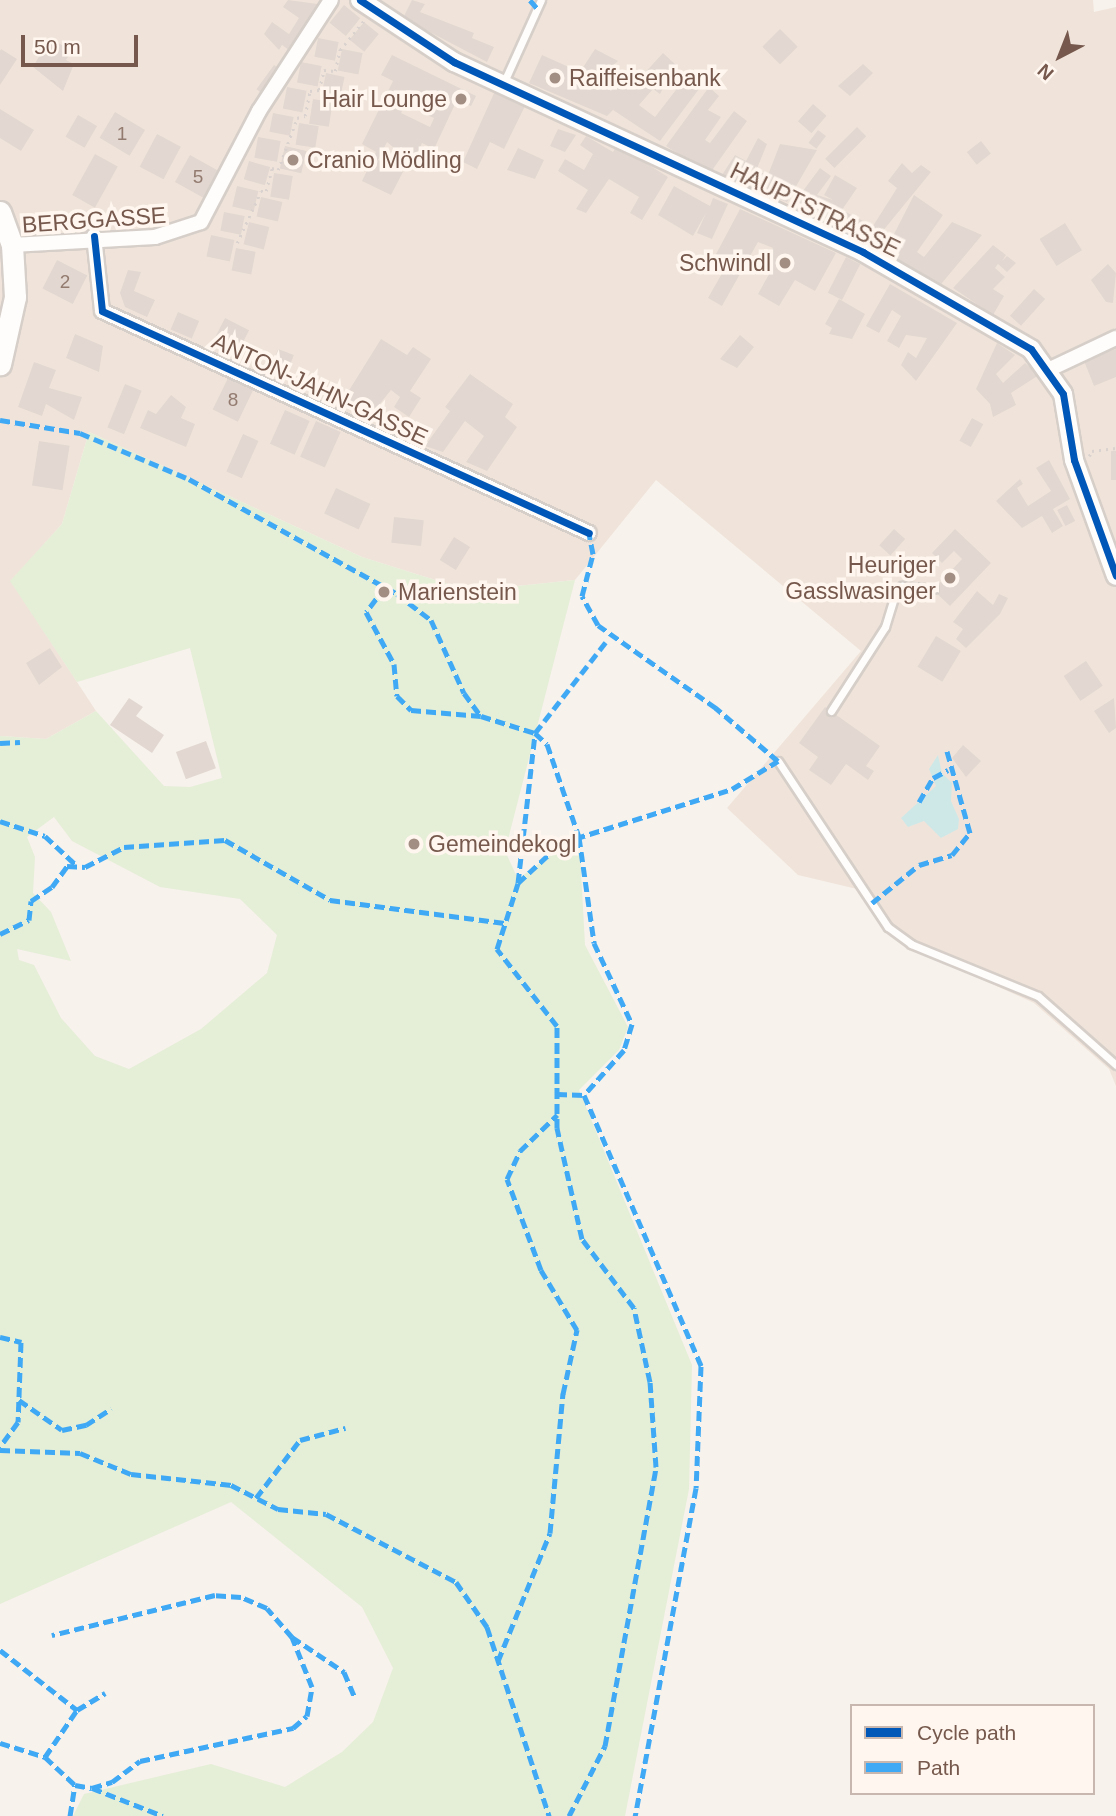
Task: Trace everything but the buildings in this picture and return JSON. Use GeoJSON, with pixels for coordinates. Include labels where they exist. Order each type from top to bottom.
{"type":"FeatureCollection","features":[{"type":"Feature","properties":{"kind":"main road"},"geometry":{"type":"LineString","coordinates":[[0,212],[12,245],[13,316],[0,364]]}},
{"type":"Feature","properties":{"kind":"street","name":"BERGGASSE"},"geometry":{"type":"LineString","coordinates":[[12,245],[94,236],[155,237],[201,222],[259,111],[331,0]]}},
{"type":"Feature","properties":{"kind":"street","name":"HAUPTSTRASSE"},"geometry":{"type":"LineString","coordinates":[[366,5],[454,62],[863,251],[1002,330],[1050,369],[1063,394],[1074,460],[1116,576]]}},
{"type":"Feature","properties":{"kind":"street","name":"ANTON-JAHN-GASSE"},"geometry":{"type":"LineString","coordinates":[[94,236],[102,311],[589,533]]}},
{"type":"Feature","properties":{"kind":"street"},"geometry":{"type":"LineString","coordinates":[[1050,369],[1116,338]]}},
{"type":"Feature","properties":{"kind":"lane"},"geometry":{"type":"LineString","coordinates":[[503,85],[541,0]]}},
{"type":"Feature","properties":{"kind":"lane"},"geometry":{"type":"LineString","coordinates":[[831,711],[885,627],[895,594],[902,586],[934,589]]}},
{"type":"Feature","properties":{"kind":"lane"},"geometry":{"type":"LineString","coordinates":[[778,761],[888,927],[911,944],[1038,996],[1116,1065]]}},
{"type":"Feature","properties":{"kind":"path"},"geometry":{"type":"LineString","coordinates":[[237,243],[247,218],[255,214],[261,191],[266,191],[272,168],[278,170],[297,118],[305,116],[310,91],[319,90],[324,70],[335,71],[340,50],[366,5]]}},
{"type":"Feature","properties":{"kind":"path"},"geometry":{"type":"LineString","coordinates":[[1092,451],[1116,448]]}},
{"type":"Feature","properties":{"kind":"shaded area"},"geometry":{"type":"Polygon","coordinates":[[[0,0],[1093,0],[1094,12],[1116,7],[1116,1086],[1109,1069],[1034,1003],[904,944],[857,889],[798,875],[727,808],[861,651],[656,480],[575,580],[470,591],[362,557],[89,432],[62,524],[11,581],[96,711],[46,739],[0,736],[0,0]]]}},
{"type":"Feature","properties":{"kind":"green space"},"geometry":{"type":"Polygon","coordinates":[[[89,432],[362,557],[470,591],[575,580],[505,851],[518,879],[566,844],[580,853],[585,945],[628,1027],[619,1050],[579,1090],[692,1365],[689,1489],[625,1816],[73,1816],[84,1794],[211,1764],[285,1787],[342,1752],[373,1722],[393,1668],[362,1607],[231,1502],[0,1604],[0,736],[46,739],[96,711],[164,786],[190,787],[222,778],[190,648],[77,682],[10,581],[62,524],[89,432]],[[54,817],[27,837],[35,857],[33,893],[51,912],[71,961],[17,949],[19,960],[34,965],[61,1018],[95,1056],[129,1069],[201,1029],[267,973],[277,935],[240,899],[160,887],[72,841],[54,817]]]}},
{"type":"Feature","properties":{"kind":"water"},"geometry":{"type":"Polygon","coordinates":[[[938,755],[942,773],[952,783],[951,801],[959,819],[958,829],[941,838],[924,821],[908,827],[901,818],[936,786],[929,769],[938,755]]]}},
{"type":"Feature","properties":{"kind":"marked path"},"geometry":{"type":"LineString","coordinates":[[530,0],[537,8]]}},
{"type":"Feature","properties":{"kind":"marked path"},"geometry":{"type":"LineString","coordinates":[[0,420],[80,433],[189,479],[397,594],[431,620],[464,693],[481,716],[535,733],[547,744],[579,837],[594,943],[632,1024],[624,1050],[584,1095],[701,1366],[696,1488],[635,1816]]}},
{"type":"Feature","properties":{"kind":"marked path"},"geometry":{"type":"LineString","coordinates":[[518,883],[561,843],[732,789],[778,761],[716,708],[598,625],[582,596],[593,554],[589,533]]}},
{"type":"Feature","properties":{"kind":"marked path"},"geometry":{"type":"LineString","coordinates":[[385,587],[366,612],[394,664],[397,696],[411,710],[481,716]]}},
{"type":"Feature","properties":{"kind":"marked path"},"geometry":{"type":"LineString","coordinates":[[569,1816],[605,1746],[656,1467],[650,1382],[634,1308],[582,1239],[557,1128],[557,1026],[497,949],[518,883],[535,733],[609,638]]}},
{"type":"Feature","properties":{"kind":"marked path"},"geometry":{"type":"LineString","coordinates":[[0,743],[20,742]]}},
{"type":"Feature","properties":{"kind":"marked path"},"geometry":{"type":"LineString","coordinates":[[872,903],[919,865],[952,855],[970,833],[947,751]]}},
{"type":"Feature","properties":{"kind":"marked path"},"geometry":{"type":"LineString","coordinates":[[919,802],[933,778],[948,770]]}},
{"type":"Feature","properties":{"kind":"marked path"},"geometry":{"type":"LineString","coordinates":[[0,821],[45,836],[76,865]]}},
{"type":"Feature","properties":{"kind":"marked path"},"geometry":{"type":"LineString","coordinates":[[0,934],[29,920],[31,901],[52,887],[67,866],[85,867],[124,847],[225,840],[330,900],[504,923]]}},
{"type":"Feature","properties":{"kind":"marked path"},"geometry":{"type":"LineString","coordinates":[[557,1094],[584,1095]]}},
{"type":"Feature","properties":{"kind":"marked path"},"geometry":{"type":"LineString","coordinates":[[498,1661],[550,1533],[563,1394],[577,1330],[541,1270],[507,1179],[520,1151],[557,1115]]}},
{"type":"Feature","properties":{"kind":"marked path"},"geometry":{"type":"LineString","coordinates":[[0,1337],[21,1342],[18,1422],[0,1447]]}},
{"type":"Feature","properties":{"kind":"marked path"},"geometry":{"type":"LineString","coordinates":[[19,1400],[62,1430],[86,1425],[111,1409]]}},
{"type":"Feature","properties":{"kind":"marked path"},"geometry":{"type":"LineString","coordinates":[[256,1498],[300,1440],[345,1428]]}},
{"type":"Feature","properties":{"kind":"marked path"},"geometry":{"type":"LineString","coordinates":[[0,1450],[80,1453],[131,1474],[231,1485],[278,1509],[326,1514],[456,1582],[487,1627],[549,1816]]}},
{"type":"Feature","properties":{"kind":"marked path"},"geometry":{"type":"LineString","coordinates":[[0,1743],[45,1757],[75,1785],[92,1788],[112,1782],[140,1761],[293,1728],[307,1716],[312,1687],[292,1637],[267,1608],[241,1597],[215,1595],[52,1635]]}},
{"type":"Feature","properties":{"kind":"marked path"},"geometry":{"type":"LineString","coordinates":[[292,1637],[344,1672],[355,1698]]}},
{"type":"Feature","properties":{"kind":"marked path"},"geometry":{"type":"LineString","coordinates":[[0,1650],[77,1710]]}},
{"type":"Feature","properties":{"kind":"marked path"},"geometry":{"type":"LineString","coordinates":[[45,1757],[77,1710],[105,1693]]}},
{"type":"Feature","properties":{"kind":"marked path"},"geometry":{"type":"LineString","coordinates":[[70,1816],[75,1785]]}},
{"type":"Feature","properties":{"kind":"marked path"},"geometry":{"type":"LineString","coordinates":[[92,1788],[163,1816]]}},
{"type":"Feature","properties":{"kind":"cycle path"},"geometry":{"type":"LineString","coordinates":[[360,0],[454,62],[863,252],[1031,349],[1063,394],[1074,460],[1116,576]]}},
{"type":"Feature","properties":{"kind":"cycle path"},"geometry":{"type":"LineString","coordinates":[[94,236],[102,311],[589,533]]}},
{"type":"Feature","properties":{"kind":"place","name":"Raiffeisenbank"},"geometry":{"type":"Point","coordinates":[555,78]}},
{"type":"Feature","properties":{"kind":"place","name":"Hair Lounge"},"geometry":{"type":"Point","coordinates":[461,99]}},
{"type":"Feature","properties":{"kind":"place","name":"Cranio Mödling"},"geometry":{"type":"Point","coordinates":[293,160]}},
{"type":"Feature","properties":{"kind":"place","name":"Schwindl"},"geometry":{"type":"Point","coordinates":[785,263]}},
{"type":"Feature","properties":{"kind":"place","name":"Heuriger Gasslwasinger"},"geometry":{"type":"Point","coordinates":[950,578]}},
{"type":"Feature","properties":{"kind":"place","name":"Marienstein"},"geometry":{"type":"Point","coordinates":[384,592]}},
{"type":"Feature","properties":{"kind":"place","name":"Gemeindekogl"},"geometry":{"type":"Point","coordinates":[414,844]}}]}
